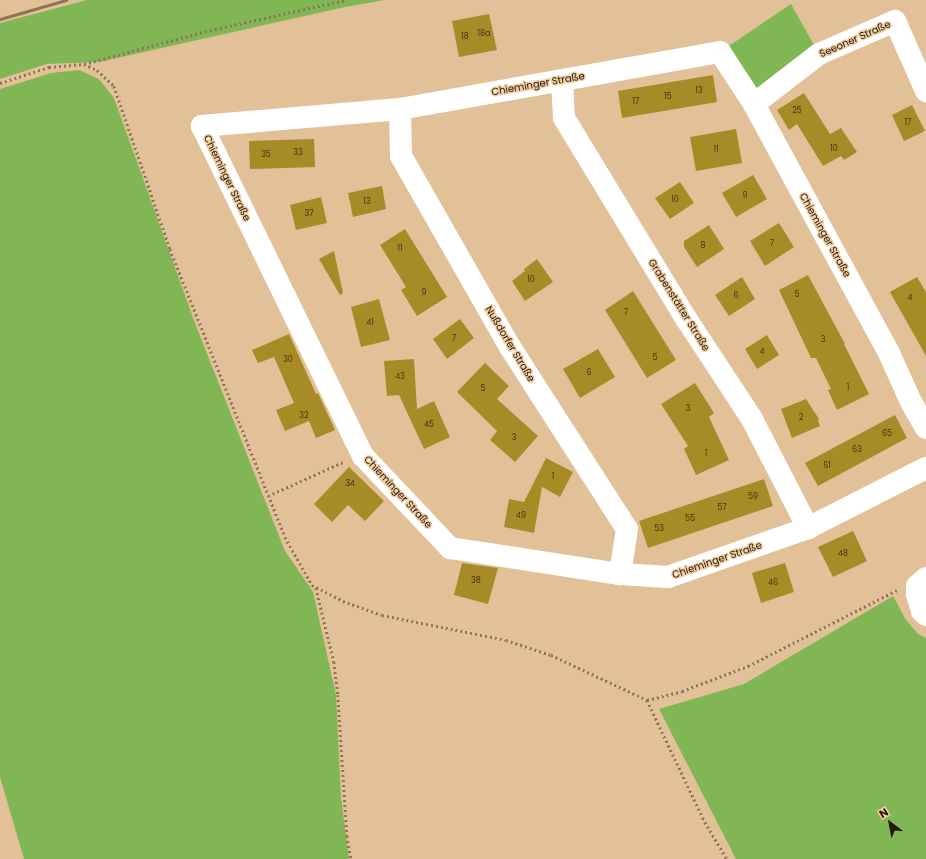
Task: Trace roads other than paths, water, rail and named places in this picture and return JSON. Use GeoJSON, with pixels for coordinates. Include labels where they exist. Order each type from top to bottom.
{"type":"FeatureCollection","features":[{"type":"Feature","properties":{"kind":"street","name":"Seeoner Straße"},"geometry":{"type":"LineString","coordinates":[[754,104],[819,54],[895,21],[926,91]]}},
{"type":"Feature","properties":{"kind":"street","name":"Chieminger Straße"},"geometry":{"type":"LineString","coordinates":[[926,428],[912,404],[889,353],[754,104],[720,52],[400,109],[202,126],[362,453],[450,548],[620,574],[668,577],[808,528],[926,468]]}},
{"type":"Feature","properties":{"kind":"street","name":"Grabenstätter Straße"},"geometry":{"type":"LineString","coordinates":[[562,80],[564,118],[687,320],[752,419],[808,528]]}},
{"type":"Feature","properties":{"kind":"street","name":"Nußdorfer Straße"},"geometry":{"type":"LineString","coordinates":[[400,109],[401,156],[510,347],[627,529],[620,574]]}},
{"type":"Feature","properties":{"kind":"street"},"geometry":{"type":"LineString","coordinates":[[922,582],[918,603],[926,615]]}},
{"type":"Feature","properties":{"kind":"railway"},"geometry":{"type":"LineString","coordinates":[[0,19],[66,0]]}}]}
